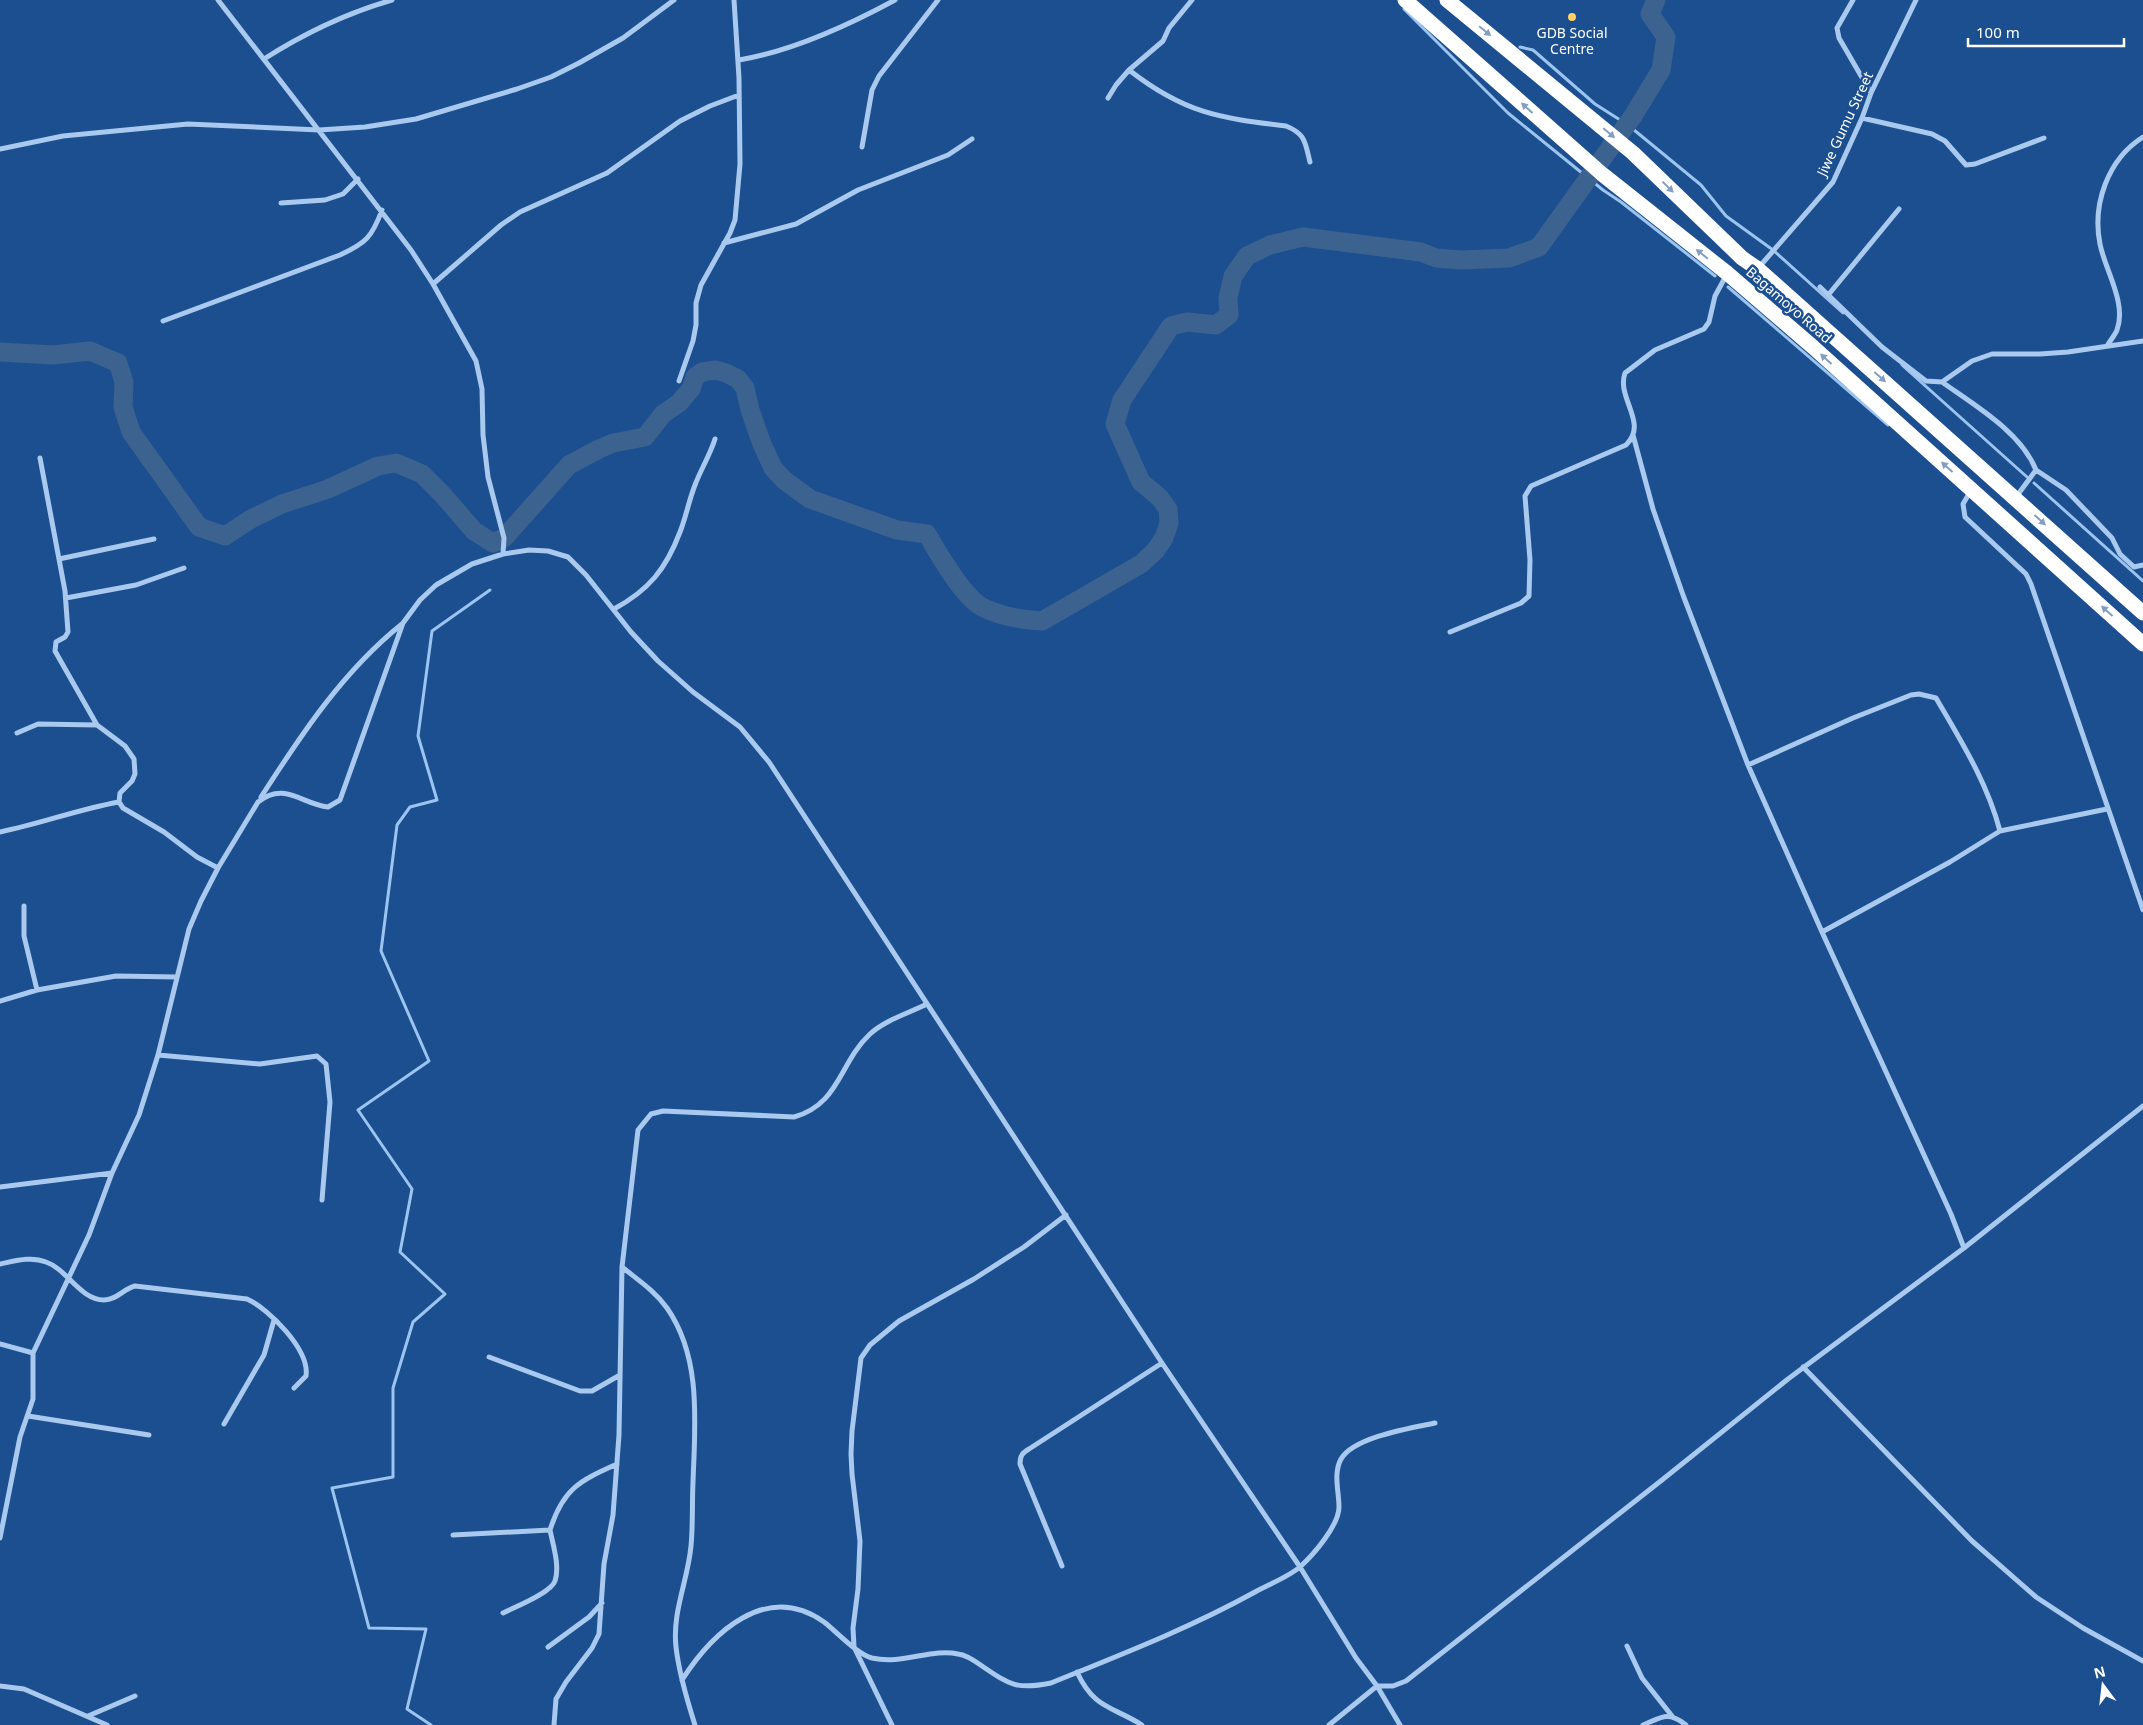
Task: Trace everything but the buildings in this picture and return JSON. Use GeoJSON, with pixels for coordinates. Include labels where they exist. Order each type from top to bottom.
{"type":"FeatureCollection","features":[{"type":"Feature","properties":{"kind":"highway","name":"Bagamoyo Road"},"geometry":{"type":"LineString","coordinates":[[1405,0],[1563,140],[1727,273],[2143,644]]}},
{"type":"Feature","properties":{"kind":"highway","name":"Bagamoyo Road"},"geometry":{"type":"LineString","coordinates":[[1447,0],[1633,153],[1742,258],[1758,268],[2143,613]]}},
{"type":"Feature","properties":{"kind":"street"},"geometry":{"type":"LineString","coordinates":[[218,0],[411,250],[433,284],[476,361],[482,389],[482,420],[488,477],[504,538],[503,554]]}},
{"type":"Feature","properties":{"kind":"street"},"geometry":{"type":"LineString","coordinates":[[264,59],[284,46],[348,14],[392,0]]}},
{"type":"Feature","properties":{"kind":"street"},"geometry":{"type":"LineString","coordinates":[[0,149],[63,136],[188,124],[319,130],[365,127],[416,119],[517,90],[579,63],[623,38],[674,0]]}},
{"type":"Feature","properties":{"kind":"street"},"geometry":{"type":"LineString","coordinates":[[679,381],[693,341],[696,325],[696,303],[701,285],[735,220],[740,164],[739,60],[734,0]]}},
{"type":"Feature","properties":{"kind":"street"},"geometry":{"type":"LineString","coordinates":[[739,60],[794,45],[872,12],[895,0]]}},
{"type":"Feature","properties":{"kind":"street"},"geometry":{"type":"LineString","coordinates":[[862,147],[872,90],[878,76],[938,0]]}},
{"type":"Feature","properties":{"kind":"street"},"geometry":{"type":"LineString","coordinates":[[1108,98],[1116,85],[1130,70],[1163,40],[1169,28],[1192,0]]}},
{"type":"Feature","properties":{"kind":"street"},"geometry":{"type":"LineString","coordinates":[[1853,0],[1837,28],[1839,38],[1872,94]]}},
{"type":"Feature","properties":{"kind":"street","name":"Jiwe Gumu Street"},"geometry":{"type":"LineString","coordinates":[[1758,268],[1833,182],[1916,0]]}},
{"type":"Feature","properties":{"kind":"street"},"geometry":{"type":"LineString","coordinates":[[1130,70],[1166,97],[1197,110],[1220,117],[1286,126],[1295,129],[1304,139],[1310,162]]}},
{"type":"Feature","properties":{"kind":"street"},"geometry":{"type":"LineString","coordinates":[[433,284],[501,225],[520,212],[607,173],[680,121],[739,94]]}},
{"type":"Feature","properties":{"kind":"street"},"geometry":{"type":"LineString","coordinates":[[1862,118],[1932,134],[1945,141],[1966,165],[1975,164],[2044,138]]}},
{"type":"Feature","properties":{"kind":"street"},"geometry":{"type":"LineString","coordinates":[[2107,346],[2117,330],[2119,313],[2117,299],[2100,244],[2098,224],[2100,204],[2106,178],[2120,156],[2133,143],[2143,137]]}},
{"type":"Feature","properties":{"kind":"street"},"geometry":{"type":"LineString","coordinates":[[724,244],[796,224],[858,190],[948,155],[972,139]]}},
{"type":"Feature","properties":{"kind":"street"},"geometry":{"type":"LineString","coordinates":[[281,203],[325,200],[343,194],[358,179]]}},
{"type":"Feature","properties":{"kind":"street"},"geometry":{"type":"LineString","coordinates":[[1829,294],[1899,209]]}},
{"type":"Feature","properties":{"kind":"street"},"geometry":{"type":"LineString","coordinates":[[163,320],[360,246],[369,238],[382,210]]}},
{"type":"Feature","properties":{"kind":"street"},"geometry":{"type":"LineString","coordinates":[[1727,273],[1715,296],[1709,322],[1704,329],[1656,350],[1625,373],[1623,384],[1634,422],[1634,435],[1653,509],[1748,765],[1951,1214],[1964,1248]]}},
{"type":"Feature","properties":{"kind":"street"},"geometry":{"type":"LineString","coordinates":[[1820,286],[1882,347],[1896,358],[1926,381],[1942,382],[2013,436],[2030,455],[2036,470],[2066,490],[2112,538],[2120,554],[2128,562],[2134,567],[2143,565]]}},
{"type":"Feature","properties":{"kind":"street"},"geometry":{"type":"LineString","coordinates":[[1942,382],[1972,361],[1992,354],[2040,354],[2094,350],[2107,346],[2143,341]]}},
{"type":"Feature","properties":{"kind":"street"},"geometry":{"type":"LineString","coordinates":[[1450,632],[1521,603],[1529,596],[1530,560],[1525,496],[1531,486],[1626,445],[1634,435]]}},
{"type":"Feature","properties":{"kind":"street"},"geometry":{"type":"LineString","coordinates":[[614,609],[646,589],[672,552],[681,532],[695,483],[711,453],[715,439]]}},
{"type":"Feature","properties":{"kind":"street"},"geometry":{"type":"LineString","coordinates":[[40,458],[66,598],[68,632],[65,637],[56,642],[55,651],[97,725],[125,746],[134,759],[135,774],[132,781],[120,793],[119,802],[123,808],[164,832],[197,857],[218,868]]}},
{"type":"Feature","properties":{"kind":"street"},"geometry":{"type":"LineString","coordinates":[[2015,498],[2036,470]]}},
{"type":"Feature","properties":{"kind":"street"},"geometry":{"type":"LineString","coordinates":[[1972,490],[1962,504],[1963,513],[2026,574],[2031,584],[2143,910]]}},
{"type":"Feature","properties":{"kind":"street"},"geometry":{"type":"LineString","coordinates":[[59,559],[154,539]]}},
{"type":"Feature","properties":{"kind":"street"},"geometry":{"type":"LineString","coordinates":[[0,1538],[20,1437],[33,1399],[33,1353],[89,1235],[112,1173],[139,1115],[158,1055],[177,977],[182,964],[189,929],[218,868],[258,802],[320,710],[385,638],[403,623],[420,600],[436,585],[472,564],[503,554],[529,550],[548,551],[568,557],[586,575],[631,632],[658,661],[694,692],[740,727],[770,762],[1162,1363],[1300,1567],[1400,1725]]}},
{"type":"Feature","properties":{"kind":"street"},"geometry":{"type":"LineString","coordinates":[[66,598],[136,585],[184,568]]}},
{"type":"Feature","properties":{"kind":"street"},"geometry":{"type":"LineString","coordinates":[[258,802],[275,793],[298,796],[324,806],[333,806],[340,800],[403,623]]}},
{"type":"Feature","properties":{"kind":"street"},"geometry":{"type":"LineString","coordinates":[[1748,765],[1911,695],[1928,695],[1936,698],[1980,774],[2000,831]]}},
{"type":"Feature","properties":{"kind":"street"},"geometry":{"type":"LineString","coordinates":[[17,733],[38,724],[97,725]]}},
{"type":"Feature","properties":{"kind":"street"},"geometry":{"type":"LineString","coordinates":[[0,832],[119,802]]}},
{"type":"Feature","properties":{"kind":"street"},"geometry":{"type":"LineString","coordinates":[[1822,932],[1950,862],[2000,831],[2107,809]]}},
{"type":"Feature","properties":{"kind":"street"},"geometry":{"type":"LineString","coordinates":[[24,906],[24,936],[37,990]]}},
{"type":"Feature","properties":{"kind":"street"},"geometry":{"type":"LineString","coordinates":[[0,1001],[37,990],[116,976],[177,977]]}},
{"type":"Feature","properties":{"kind":"street"},"geometry":{"type":"LineString","coordinates":[[554,1725],[556,1700],[566,1682],[592,1648],[599,1634],[604,1564],[613,1515],[617,1464],[622,1267],[638,1130],[651,1114],[664,1111],[794,1116],[810,1112],[827,1098],[858,1048],[870,1034],[884,1024],[928,1004]]}},
{"type":"Feature","properties":{"kind":"street"},"geometry":{"type":"LineString","coordinates":[[158,1055],[260,1064],[317,1056],[326,1064],[330,1102],[322,1200]]}},
{"type":"Feature","properties":{"kind":"street"},"geometry":{"type":"LineString","coordinates":[[1329,1725],[1377,1686],[1393,1686],[1406,1682],[1803,1367],[1964,1248],[2143,1106]]}},
{"type":"Feature","properties":{"kind":"street"},"geometry":{"type":"LineString","coordinates":[[0,1187],[112,1173]]}},
{"type":"Feature","properties":{"kind":"street"},"geometry":{"type":"LineString","coordinates":[[892,1725],[854,1647],[853,1628],[858,1589],[860,1541],[851,1454],[861,1358],[870,1345],[899,1321],[974,1279],[1024,1247],[1066,1215]]}},
{"type":"Feature","properties":{"kind":"street"},"geometry":{"type":"LineString","coordinates":[[0,1264],[24,1259],[48,1262],[94,1298],[102,1300],[112,1299],[129,1287],[141,1286],[247,1299],[259,1305],[295,1342],[307,1363],[306,1376],[294,1388]]}},
{"type":"Feature","properties":{"kind":"street"},"geometry":{"type":"LineString","coordinates":[[622,1267],[653,1291],[668,1308],[687,1353],[693,1383],[695,1432],[691,1548],[676,1614],[676,1647],[682,1680],[695,1725]]}},
{"type":"Feature","properties":{"kind":"street"},"geometry":{"type":"LineString","coordinates":[[224,1424],[264,1355],[274,1320]]}},
{"type":"Feature","properties":{"kind":"street"},"geometry":{"type":"LineString","coordinates":[[0,1344],[33,1353]]}},
{"type":"Feature","properties":{"kind":"street"},"geometry":{"type":"LineString","coordinates":[[488,1357],[580,1391],[592,1391],[620,1375]]}},
{"type":"Feature","properties":{"kind":"street"},"geometry":{"type":"LineString","coordinates":[[1062,1566],[1020,1464],[1022,1453],[1162,1363]]}},
{"type":"Feature","properties":{"kind":"street"},"geometry":{"type":"LineString","coordinates":[[1803,1367],[1972,1541],[2036,1597],[2083,1628],[2143,1661]]}},
{"type":"Feature","properties":{"kind":"street"},"geometry":{"type":"LineString","coordinates":[[28,1416],[149,1435]]}},
{"type":"Feature","properties":{"kind":"street"},"geometry":{"type":"LineString","coordinates":[[682,1680],[707,1645],[725,1628],[753,1612],[774,1607],[797,1609],[822,1621],[869,1658],[888,1661],[939,1654],[958,1654],[972,1659],[1010,1684],[1028,1688],[1051,1683],[1206,1617],[1300,1567],[1317,1548],[1338,1519],[1337,1475],[1342,1457],[1355,1446],[1368,1441],[1435,1423]]}},
{"type":"Feature","properties":{"kind":"street"},"geometry":{"type":"LineString","coordinates":[[503,1613],[548,1590],[555,1583],[556,1571],[550,1530],[555,1514],[570,1490],[589,1476],[617,1464]]}},
{"type":"Feature","properties":{"kind":"street"},"geometry":{"type":"LineString","coordinates":[[453,1535],[550,1530]]}},
{"type":"Feature","properties":{"kind":"street"},"geometry":{"type":"LineString","coordinates":[[548,1647],[589,1617],[602,1602]]}},
{"type":"Feature","properties":{"kind":"street"},"geometry":{"type":"LineString","coordinates":[[1627,1646],[1642,1678],[1672,1716],[1686,1725]]}},
{"type":"Feature","properties":{"kind":"street"},"geometry":{"type":"LineString","coordinates":[[1077,1672],[1087,1690],[1100,1703],[1142,1725]]}},
{"type":"Feature","properties":{"kind":"street"},"geometry":{"type":"LineString","coordinates":[[0,1686],[24,1689],[108,1725]]}},
{"type":"Feature","properties":{"kind":"street"},"geometry":{"type":"LineString","coordinates":[[88,1716],[135,1696]]}},
{"type":"Feature","properties":{"kind":"street"},"geometry":{"type":"LineString","coordinates":[[1643,1725],[1661,1717],[1672,1716]]}},
{"type":"Feature","properties":{"kind":"waterway"},"geometry":{"type":"LineString","coordinates":[[0,352],[53,355],[90,351],[118,363],[124,382],[123,407],[131,432],[199,527],[225,536],[251,519],[282,504],[328,489],[378,466],[396,463],[422,474],[474,531],[493,543],[504,538],[569,465],[613,443],[645,437],[663,414],[679,403],[691,389],[695,377],[702,372],[716,370],[738,379],[745,388],[750,410],[762,444],[773,468],[784,480],[810,499],[897,530],[927,534],[952,575],[976,603],[991,611],[1005,615],[1020,619],[1042,621],[1141,564],[1155,551],[1164,538],[1169,523],[1168,509],[1160,498],[1141,482],[1115,424],[1122,400],[1171,326],[1187,322],[1216,325],[1229,315],[1228,298],[1233,276],[1247,256],[1270,245],[1303,237],[1421,252],[1436,258],[1461,260],[1509,258],[1539,247],[1633,116],[1661,70],[1666,37],[1650,14],[1656,0]]}},
{"type":"Feature","properties":{"kind":"waterway"},"geometry":{"type":"LineString","coordinates":[[1404,9],[1508,113],[1603,190],[1715,276]]}},
{"type":"Feature","properties":{"kind":"waterway"},"geometry":{"type":"LineString","coordinates":[[1520,47],[1533,50],[1595,104],[1628,125],[1701,185],[1726,216],[1773,250],[1843,313]]}},
{"type":"Feature","properties":{"kind":"waterway"},"geometry":{"type":"LineString","coordinates":[[1728,287],[1888,425]]}},
{"type":"Feature","properties":{"kind":"waterway"},"geometry":{"type":"LineString","coordinates":[[1902,365],[2027,477]]}},
{"type":"Feature","properties":{"kind":"waterway"},"geometry":{"type":"LineString","coordinates":[[2034,483],[2143,581]]}},
{"type":"Feature","properties":{"kind":"waterway"},"geometry":{"type":"LineString","coordinates":[[431,1725],[407,1709],[426,1629],[369,1628],[332,1488],[393,1477],[393,1388],[413,1322],[445,1294],[400,1252],[412,1189],[358,1110],[429,1061],[381,951],[397,825],[410,807],[437,800],[418,736],[432,631],[490,590]]}},
{"type":"Feature","properties":{"kind":"place","name":"GDB Social Centre"},"geometry":{"type":"Point","coordinates":[1572,17]}}]}
